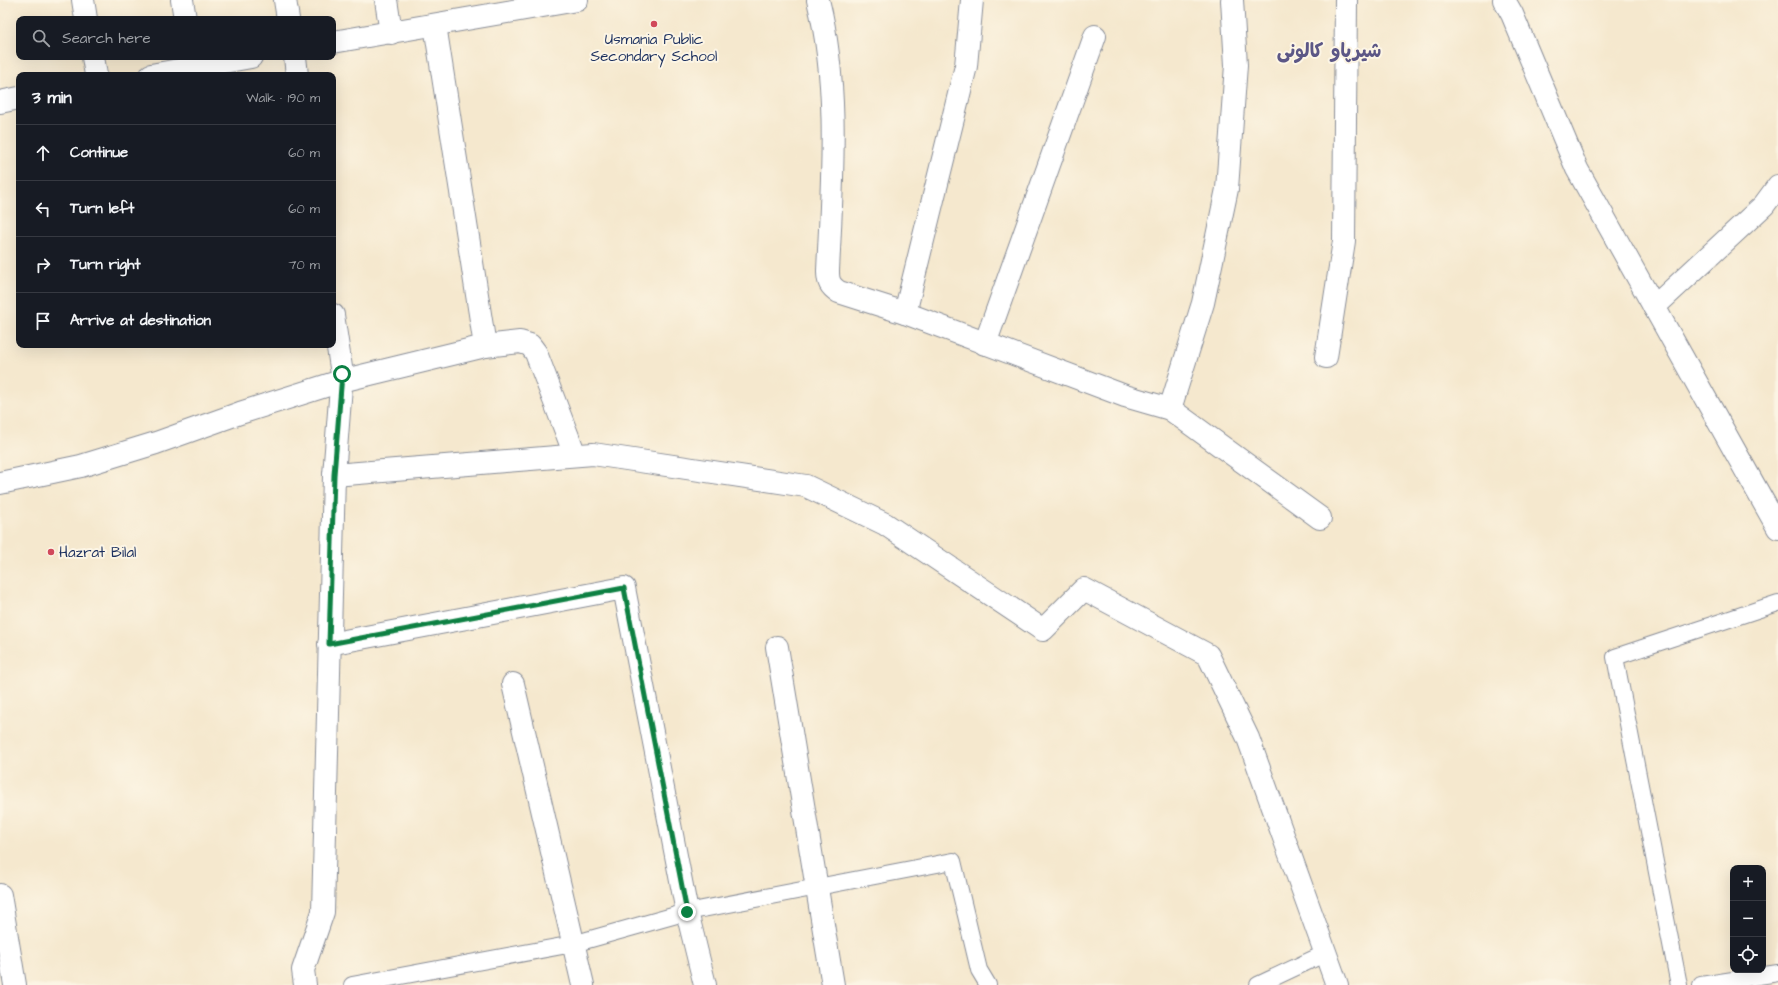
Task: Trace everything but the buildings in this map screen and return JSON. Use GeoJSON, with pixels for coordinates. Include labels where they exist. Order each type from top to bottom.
{"type":"FeatureCollection","features":[{"type":"Feature","properties":{"kind":"street"},"geometry":{"type":"LineString","coordinates":[[83,0],[86,16]]}},
{"type":"Feature","properties":{"kind":"street"},"geometry":{"type":"LineString","coordinates":[[182,0],[185,16]]}},
{"type":"Feature","properties":{"kind":"street"},"geometry":{"type":"LineString","coordinates":[[285,0],[288,16]]}},
{"type":"Feature","properties":{"kind":"street"},"geometry":{"type":"LineString","coordinates":[[386,0],[392,33]]}},
{"type":"Feature","properties":{"kind":"street"},"geometry":{"type":"LineString","coordinates":[[336,42],[435,25],[500,7],[577,0]]}},
{"type":"Feature","properties":{"kind":"street"},"geometry":{"type":"LineString","coordinates":[[818,0],[826,33],[833,146],[828,281],[831,287],[839,292],[904,313],[1125,396],[1170,409],[1320,518]]}},
{"type":"Feature","properties":{"kind":"street"},"geometry":{"type":"LineString","coordinates":[[904,313],[966,66],[972,0]]}},
{"type":"Feature","properties":{"kind":"street"},"geometry":{"type":"LineString","coordinates":[[1170,409],[1203,303],[1227,189],[1236,66],[1232,0]]}},
{"type":"Feature","properties":{"kind":"street"},"geometry":{"type":"LineString","coordinates":[[1326,357],[1344,241],[1346,0]]}},
{"type":"Feature","properties":{"kind":"street"},"geometry":{"type":"LineString","coordinates":[[1504,0],[1512,14],[1576,169],[1778,528]]}},
{"type":"Feature","properties":{"kind":"street"},"geometry":{"type":"LineString","coordinates":[[435,25],[486,346]]}},
{"type":"Feature","properties":{"kind":"street"},"geometry":{"type":"LineString","coordinates":[[985,344],[1095,36]]}},
{"type":"Feature","properties":{"kind":"street"},"geometry":{"type":"LineString","coordinates":[[94,60],[96,72]]}},
{"type":"Feature","properties":{"kind":"street"},"geometry":{"type":"LineString","coordinates":[[161,72],[193,62],[216,60]]}},
{"type":"Feature","properties":{"kind":"street"},"geometry":{"type":"LineString","coordinates":[[294,60],[296,72]]}},
{"type":"Feature","properties":{"kind":"street"},"geometry":{"type":"LineString","coordinates":[[0,102],[16,99]]}},
{"type":"Feature","properties":{"kind":"street"},"geometry":{"type":"LineString","coordinates":[[1654,307],[1764,205],[1778,186]]}},
{"type":"Feature","properties":{"kind":"street"},"geometry":{"type":"LineString","coordinates":[[305,985],[303,970],[322,912],[334,475],[342,374],[336,335]]}},
{"type":"Feature","properties":{"kind":"street"},"geometry":{"type":"LineString","coordinates":[[0,483],[89,464],[156,443],[240,412],[341,381],[486,346],[520,342],[530,345],[536,353],[575,455]]}},
{"type":"Feature","properties":{"kind":"street"},"geometry":{"type":"LineString","coordinates":[[334,475],[593,454],[806,486],[885,524],[1043,630],[1084,588],[1208,655],[1248,738],[1337,985]]}},
{"type":"Feature","properties":{"kind":"street"},"geometry":{"type":"LineString","coordinates":[[329,644],[624,588],[687,912],[705,985]]}},
{"type":"Feature","properties":{"kind":"street"},"geometry":{"type":"LineString","coordinates":[[777,647],[833,985]]}},
{"type":"Feature","properties":{"kind":"street"},"geometry":{"type":"LineString","coordinates":[[513,684],[583,985]]}},
{"type":"Feature","properties":{"kind":"street"},"geometry":{"type":"LineString","coordinates":[[0,895],[14,985]]}},
{"type":"Feature","properties":{"kind":"lane"},"geometry":{"type":"LineString","coordinates":[[1679,985],[1615,657],[1778,603]]}},
{"type":"Feature","properties":{"kind":"lane"},"geometry":{"type":"LineString","coordinates":[[352,985],[573,944],[687,912],[953,862],[978,970],[988,985]]}},
{"type":"Feature","properties":{"kind":"lane"},"geometry":{"type":"LineString","coordinates":[[1258,985],[1326,952]]}},
{"type":"Feature","properties":{"kind":"lane"},"geometry":{"type":"LineString","coordinates":[[1701,985],[1778,973]]}},
{"type":"Feature","properties":{"kind":"place","name":"Usmania Public Secondary School"},"geometry":{"type":"Point","coordinates":[654,24]}},
{"type":"Feature","properties":{"kind":"place","name":"Hazrat Bilal"},"geometry":{"type":"Point","coordinates":[51,552]}},
{"type":"Feature","properties":{"kind":"district","name":"شیرپاو کالونی"},"geometry":{"type":"Point","coordinates":[1329,51]}},
{"type":"Feature","properties":{"kind":"route"},"geometry":{"type":"LineString","coordinates":[[342,374],[334,475],[329,644],[624,588],[687,912]]}}]}
